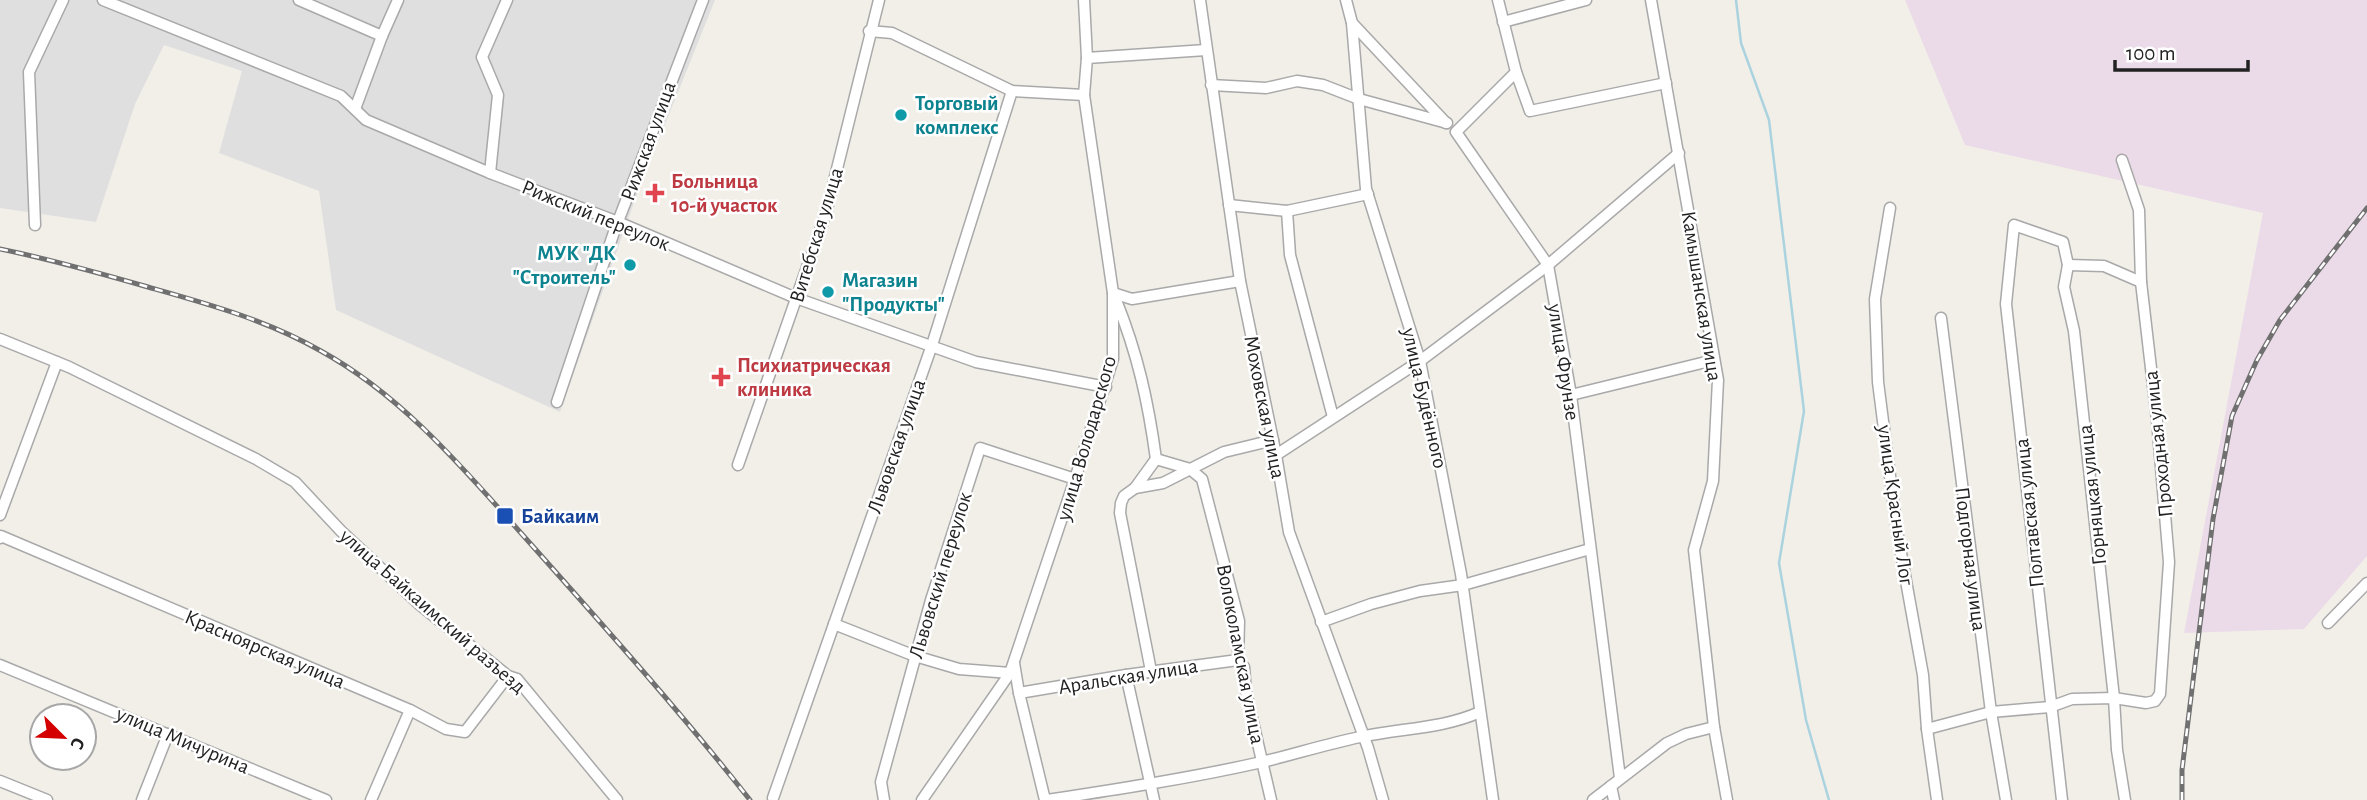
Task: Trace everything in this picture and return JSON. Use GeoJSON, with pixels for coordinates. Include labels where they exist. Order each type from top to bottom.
{"type":"FeatureCollection","features":[{"type":"Feature","properties":{"kind":"street"},"geometry":{"type":"LineString","coordinates":[[35,225],[29,72],[63,0]]}},
{"type":"Feature","properties":{"kind":"street","name":"Рижский переулок"},"geometry":{"type":"LineString","coordinates":[[103,0],[341,96],[366,120],[490,173],[618,222],[796,298],[976,362],[1106,387]]}},
{"type":"Feature","properties":{"kind":"street"},"geometry":{"type":"LineString","coordinates":[[299,0],[382,36]]}},
{"type":"Feature","properties":{"kind":"street"},"geometry":{"type":"LineString","coordinates":[[355,109],[398,0]]}},
{"type":"Feature","properties":{"kind":"street"},"geometry":{"type":"LineString","coordinates":[[490,173],[498,94],[482,57],[507,0]]}},
{"type":"Feature","properties":{"kind":"street","name":"Рижская улица"},"geometry":{"type":"LineString","coordinates":[[556,402],[618,222],[703,0]]}},
{"type":"Feature","properties":{"kind":"street","name":"Витебская улица"},"geometry":{"type":"LineString","coordinates":[[738,465],[826,214],[869,31],[879,0]]}},
{"type":"Feature","properties":{"kind":"street","name":"улица Володарского"},"geometry":{"type":"LineString","coordinates":[[922,800],[1012,668],[1113,359],[1114,293],[1084,95],[1087,58],[1084,0]]}},
{"type":"Feature","properties":{"kind":"street","name":"Моховская улица"},"geometry":{"type":"LineString","coordinates":[[1200,0],[1240,281],[1289,532],[1363,736],[1383,800]]}},
{"type":"Feature","properties":{"kind":"street","name":"улица Будённого"},"geometry":{"type":"LineString","coordinates":[[1346,0],[1352,23],[1368,194],[1420,361],[1463,585],[1493,800]]}},
{"type":"Feature","properties":{"kind":"street"},"geometry":{"type":"LineString","coordinates":[[1498,0],[1516,72],[1530,111],[1666,83]]}},
{"type":"Feature","properties":{"kind":"street"},"geometry":{"type":"LineString","coordinates":[[1503,22],[1586,0]]}},
{"type":"Feature","properties":{"kind":"street","name":"Камышанская улица"},"geometry":{"type":"LineString","coordinates":[[1651,0],[1718,380],[1713,481],[1694,550],[1714,727],[1727,800]]}},
{"type":"Feature","properties":{"kind":"street","name":"улица Фрунзе"},"geometry":{"type":"LineString","coordinates":[[1352,23],[1456,132],[1548,265],[1571,395],[1590,549],[1616,782],[1614,800]]}},
{"type":"Feature","properties":{"kind":"street"},"geometry":{"type":"LineString","coordinates":[[869,31],[892,33],[1012,91],[1084,95]]}},
{"type":"Feature","properties":{"kind":"street"},"geometry":{"type":"LineString","coordinates":[[1087,58],[1206,50]]}},
{"type":"Feature","properties":{"kind":"street"},"geometry":{"type":"LineString","coordinates":[[1456,132],[1516,72]]}},
{"type":"Feature","properties":{"kind":"street"},"geometry":{"type":"LineString","coordinates":[[1211,85],[1266,88],[1297,81],[1323,85],[1359,99],[1447,122]]}},
{"type":"Feature","properties":{"kind":"street","name":"Львовская улица"},"geometry":{"type":"LineString","coordinates":[[773,798],[932,345],[1012,91]]}},
{"type":"Feature","properties":{"kind":"street"},"geometry":{"type":"LineString","coordinates":[[1276,455],[1420,361],[1548,265],[1679,153]]}},
{"type":"Feature","properties":{"kind":"street","name":"Проходная улица"},"geometry":{"type":"LineString","coordinates":[[2114,698],[2146,703],[2155,701],[2160,694],[2169,562],[2157,420],[2141,282],[2139,210],[2122,160]]}},
{"type":"Feature","properties":{"kind":"street"},"geometry":{"type":"LineString","coordinates":[[1229,205],[1287,211],[1368,194]]}},
{"type":"Feature","properties":{"kind":"street","name":"улица Красный Лог"},"geometry":{"type":"LineString","coordinates":[[1890,208],[1875,299],[1878,382],[1897,531],[1923,675],[1937,800]]}},
{"type":"Feature","properties":{"kind":"street"},"geometry":{"type":"LineString","coordinates":[[1287,211],[1290,255],[1333,417]]}},
{"type":"Feature","properties":{"kind":"street","name":"Полтавская улица"},"geometry":{"type":"LineString","coordinates":[[2062,800],[2006,304],[2014,225],[2063,242],[2068,265]]}},
{"type":"Feature","properties":{"kind":"street"},"geometry":{"type":"LineString","coordinates":[[2068,265],[2104,266],[2141,282]]}},
{"type":"Feature","properties":{"kind":"street","name":"Горняцкая улица"},"geometry":{"type":"LineString","coordinates":[[2068,265],[2064,287],[2074,331],[2114,698],[2117,750],[2125,800]]}},
{"type":"Feature","properties":{"kind":"street"},"geometry":{"type":"LineString","coordinates":[[1114,293],[1132,299],[1240,281]]}},
{"type":"Feature","properties":{"kind":"street"},"geometry":{"type":"LineString","coordinates":[[1114,293],[1133,341],[1148,405],[1156,459],[1135,488],[1124,496],[1120,513],[1151,671]]}},
{"type":"Feature","properties":{"kind":"street","name":"Подгорная улица"},"geometry":{"type":"LineString","coordinates":[[1941,318],[1991,712],[2006,800]]}},
{"type":"Feature","properties":{"kind":"street","name":"улица Байкаимский разъезд"},"geometry":{"type":"LineString","coordinates":[[0,339],[57,362],[256,459],[295,482],[341,531],[420,605],[508,676],[517,679],[617,800]]}},
{"type":"Feature","properties":{"kind":"street"},"geometry":{"type":"LineString","coordinates":[[1571,395],[1714,360]]}},
{"type":"Feature","properties":{"kind":"street"},"geometry":{"type":"LineString","coordinates":[[0,515],[57,362]]}},
{"type":"Feature","properties":{"kind":"street"},"geometry":{"type":"LineString","coordinates":[[1135,488],[1163,483],[1224,452],[1273,440]]}},
{"type":"Feature","properties":{"kind":"street","name":"Львовский переулок"},"geometry":{"type":"LineString","coordinates":[[884,800],[881,782],[915,656],[980,448],[1075,479]]}},
{"type":"Feature","properties":{"kind":"street"},"geometry":{"type":"LineString","coordinates":[[1156,459],[1190,469]]}},
{"type":"Feature","properties":{"kind":"street","name":"Волоколамская улица"},"geometry":{"type":"LineString","coordinates":[[1190,469],[1202,480],[1239,621],[1238,660],[1244,667],[1245,692],[1271,800]]}},
{"type":"Feature","properties":{"kind":"street","name":"Красноярская улица"},"geometry":{"type":"LineString","coordinates":[[0,537],[410,710],[446,729],[465,732],[508,676]]}},
{"type":"Feature","properties":{"kind":"street"},"geometry":{"type":"LineString","coordinates":[[1321,622],[1371,604],[1420,591],[1463,585],[1590,549]]}},
{"type":"Feature","properties":{"kind":"street"},"geometry":{"type":"LineString","coordinates":[[2328,623],[2367,583]]}},
{"type":"Feature","properties":{"kind":"street"},"geometry":{"type":"LineString","coordinates":[[834,624],[915,656],[959,669],[1012,668],[1046,800],[1150,785],[1263,762],[1363,736],[1430,727],[1480,712]]}},
{"type":"Feature","properties":{"kind":"street","name":"Аральская улица"},"geometry":{"type":"LineString","coordinates":[[1019,693],[1238,660]]}},
{"type":"Feature","properties":{"kind":"street","name":"улица Мичурина"},"geometry":{"type":"LineString","coordinates":[[0,665],[326,800]]}},
{"type":"Feature","properties":{"kind":"street"},"geometry":{"type":"LineString","coordinates":[[1126,675],[1154,800]]}},
{"type":"Feature","properties":{"kind":"street"},"geometry":{"type":"LineString","coordinates":[[1927,729],[1991,712],[2050,707],[2072,699],[2114,698]]}},
{"type":"Feature","properties":{"kind":"street"},"geometry":{"type":"LineString","coordinates":[[371,800],[410,710]]}},
{"type":"Feature","properties":{"kind":"street"},"geometry":{"type":"LineString","coordinates":[[1593,800],[1667,743],[1686,734],[1714,727]]}},
{"type":"Feature","properties":{"kind":"street"},"geometry":{"type":"LineString","coordinates":[[142,800],[168,734]]}},
{"type":"Feature","properties":{"kind":"street"},"geometry":{"type":"LineString","coordinates":[[0,781],[47,800]]}},
{"type":"Feature","properties":{"kind":"shaded area"},"geometry":{"type":"Polygon","coordinates":[[[0,0],[715,0],[637,194],[560,412],[336,310],[319,191],[219,153],[242,71],[164,45],[135,104],[96,222],[0,208],[0,0]]]}},
{"type":"Feature","properties":{"kind":"shaded area"},"geometry":{"type":"Polygon","coordinates":[[[1905,0],[2367,0],[2367,556],[2304,629],[2184,633],[2263,213],[1965,145],[1905,0]]]}},
{"type":"Feature","properties":{"kind":"waterway"},"geometry":{"type":"LineString","coordinates":[[1736,0],[1741,43],[1769,120],[1804,411],[1779,563],[1806,720],[1829,800]]}},
{"type":"Feature","properties":{"kind":"railway"},"geometry":{"type":"LineString","coordinates":[[2182,800],[2182,770],[2213,519],[2232,416],[2257,360],[2280,320],[2367,208]]}},
{"type":"Feature","properties":{"kind":"railway"},"geometry":{"type":"LineString","coordinates":[[0,249],[93,271],[237,314],[301,340],[353,370],[410,416],[463,468],[645,674],[750,800]]}},
{"type":"Feature","properties":{"kind":"place","name":"Торговый комплекс"},"geometry":{"type":"Point","coordinates":[901,115]}},
{"type":"Feature","properties":{"kind":"place","name":"Больница 10-й участок"},"geometry":{"type":"Point","coordinates":[655,193]}},
{"type":"Feature","properties":{"kind":"place","name":"МУК \"ДК \"Строитель\""},"geometry":{"type":"Point","coordinates":[630,265]}},
{"type":"Feature","properties":{"kind":"place","name":"Магазин \"Продукты\""},"geometry":{"type":"Point","coordinates":[828,292]}},
{"type":"Feature","properties":{"kind":"place","name":"Психиатрическая клиника"},"geometry":{"type":"Point","coordinates":[721,377]}},
{"type":"Feature","properties":{"kind":"place","name":"Байкаим"},"geometry":{"type":"Point","coordinates":[505,516]}}]}
